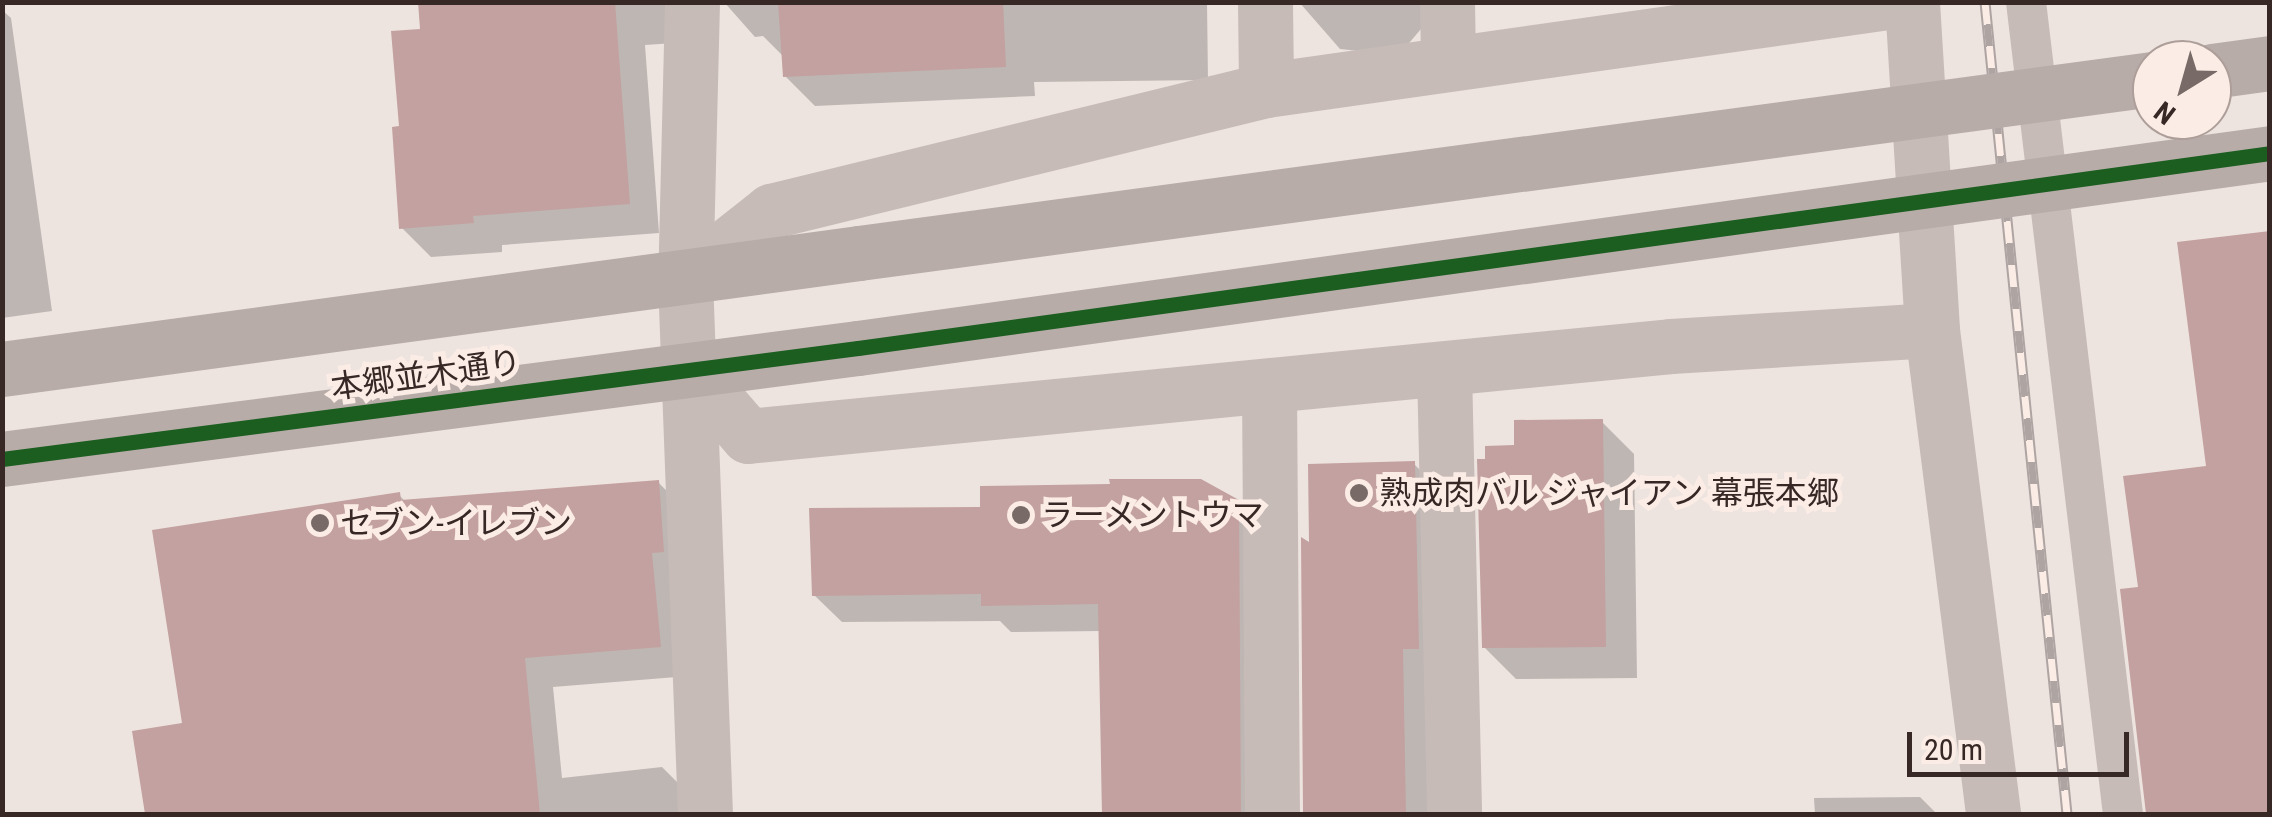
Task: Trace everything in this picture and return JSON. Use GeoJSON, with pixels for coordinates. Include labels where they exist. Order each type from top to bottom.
{"type":"FeatureCollection","features":[{"type":"Feature","properties":{"kind":"street"},"geometry":{"type":"LineString","coordinates":[[692,2],[685,279],[705,814]]}},
{"type":"Feature","properties":{"kind":"street"},"geometry":{"type":"LineString","coordinates":[[1265,2],[1266,90]]}},
{"type":"Feature","properties":{"kind":"street"},"geometry":{"type":"LineString","coordinates":[[1447,2],[1448,61]]}},
{"type":"Feature","properties":{"kind":"street"},"geometry":{"type":"LineString","coordinates":[[685,279],[771,211],[1266,90],[1448,61],[1888,2]]}},
{"type":"Feature","properties":{"kind":"street"},"geometry":{"type":"LineString","coordinates":[[1912,2],[1932,330],[1993,814]]}},
{"type":"Feature","properties":{"kind":"street"},"geometry":{"type":"LineString","coordinates":[[2232,69],[2270,64]]}},
{"type":"Feature","properties":{"kind":"street","name":"本郷並木通り"},"geometry":{"type":"LineString","coordinates":[[2,369],[2132,82]]}},
{"type":"Feature","properties":{"kind":"street","name":"本郷並木通り"},"geometry":{"type":"LineString","coordinates":[[2,459],[858,348],[2270,153]]}},
{"type":"Feature","properties":{"kind":"street"},"geometry":{"type":"LineString","coordinates":[[689,368],[748,436],[1671,346],[1932,330]]}},
{"type":"Feature","properties":{"kind":"street"},"geometry":{"type":"LineString","coordinates":[[1444,370],[1454,814]]}},
{"type":"Feature","properties":{"kind":"street"},"geometry":{"type":"LineString","coordinates":[[1268,388],[1272,814]]}},
{"type":"Feature","properties":{"kind":"lane"},"geometry":{"type":"LineString","coordinates":[[2026,2],[2123,814]]}},
{"type":"Feature","properties":{"kind":"building"},"geometry":{"type":"Polygon","coordinates":[[[418,2],[615,2],[630,204],[473,216],[474,223],[399,229],[392,127],[399,126],[391,31],[420,29],[418,2]]]}},
{"type":"Feature","properties":{"kind":"building"},"geometry":{"type":"Polygon","coordinates":[[[778,2],[1003,2],[1006,67],[783,77],[778,2]]]}},
{"type":"Feature","properties":{"kind":"building"},"geometry":{"type":"Polygon","coordinates":[[[2270,231],[2270,814],[2146,814],[2120,589],[2138,587],[2123,476],[2206,466],[2177,242],[2270,231]]]}},
{"type":"Feature","properties":{"kind":"building"},"geometry":{"type":"Polygon","coordinates":[[[1603,419],[1606,647],[1482,648],[1477,459],[1485,459],[1485,446],[1514,445],[1514,420],[1603,419]]]}},
{"type":"Feature","properties":{"kind":"building"},"geometry":{"type":"Polygon","coordinates":[[[1415,461],[1419,649],[1403,649],[1406,814],[1303,814],[1301,537],[1309,542],[1308,464],[1415,461]]]}},
{"type":"Feature","properties":{"kind":"building"},"geometry":{"type":"Polygon","coordinates":[[[1109,479],[1201,479],[1239,500],[1241,814],[1102,814],[1098,604],[981,606],[981,594],[812,596],[809,508],[980,507],[980,486],[1110,484],[1109,479]]]}},
{"type":"Feature","properties":{"kind":"building"},"geometry":{"type":"Polygon","coordinates":[[[659,480],[664,552],[652,553],[661,647],[525,658],[540,814],[145,814],[132,731],[182,723],[152,530],[400,492],[401,500],[659,480]]]}},
{"type":"Feature","properties":{"kind":"railway"},"geometry":{"type":"LineString","coordinates":[[1985,2],[2067,814]]}},
{"type":"Feature","properties":{"kind":"cycle path"},"geometry":{"type":"LineString","coordinates":[[2,459],[858,348],[2270,153]]}},
{"type":"Feature","properties":{"kind":"place","name":"熟成肉バル ジャイアン 幕張本郷"},"geometry":{"type":"Point","coordinates":[1359,493]}},
{"type":"Feature","properties":{"kind":"place","name":"ラーメントウマ"},"geometry":{"type":"Point","coordinates":[1021,515]}},
{"type":"Feature","properties":{"kind":"place","name":"セブン-イレブン"},"geometry":{"type":"Point","coordinates":[320,523]}}]}
